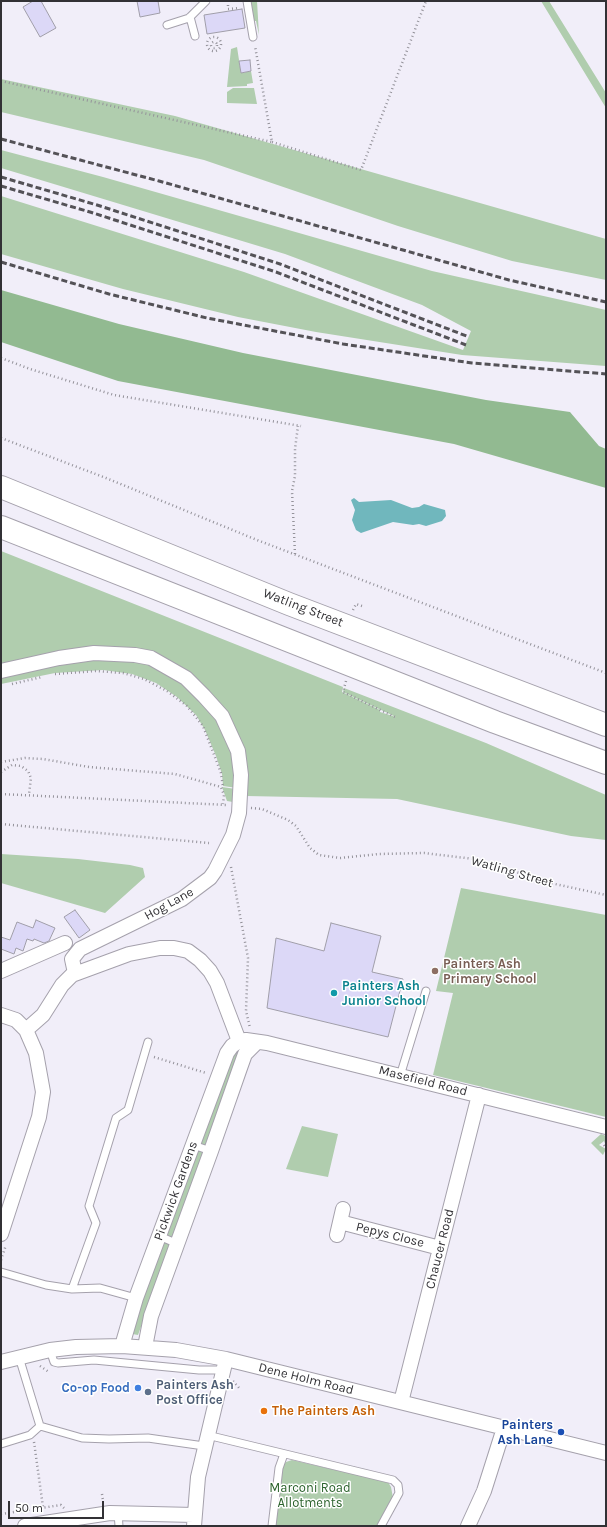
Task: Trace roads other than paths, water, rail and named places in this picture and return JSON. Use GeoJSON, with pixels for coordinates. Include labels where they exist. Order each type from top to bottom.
{"type":"FeatureCollection","features":[{"type":"Feature","properties":{"kind":"highway","name":"Watling Street"},"geometry":{"type":"LineString","coordinates":[[1,487],[289,604],[606,725]]}},
{"type":"Feature","properties":{"kind":"highway"},"geometry":{"type":"LineString","coordinates":[[1,527],[494,722],[606,763]]}},
{"type":"Feature","properties":{"kind":"street","name":"Hog Lane"},"geometry":{"type":"LineString","coordinates":[[1,671],[59,658],[94,653],[135,655],[162,663],[186,678],[222,716],[233,739],[240,760],[242,785],[236,827],[218,867],[210,878],[189,895],[80,950],[72,959],[75,973]]}},
{"type":"Feature","properties":{"kind":"street"},"geometry":{"type":"LineString","coordinates":[[1,971],[65,943]]}},
{"type":"Feature","properties":{"kind":"street"},"geometry":{"type":"LineString","coordinates":[[26,1030],[43,1015],[62,985],[75,973],[134,953],[166,948],[179,948],[188,951],[204,964],[213,976],[239,1041]]}},
{"type":"Feature","properties":{"kind":"street"},"geometry":{"type":"LineString","coordinates":[[1,1015],[16,1020],[26,1030],[36,1053],[41,1078],[42,1099],[37,1124],[1,1231]]}},
{"type":"Feature","properties":{"kind":"street","name":"Masefield Road"},"geometry":{"type":"LineString","coordinates":[[239,1041],[246,1040],[267,1043],[606,1127]]}},
{"type":"Feature","properties":{"kind":"street","name":"Pickwick Gardens"},"geometry":{"type":"LineString","coordinates":[[122,1346],[136,1298],[218,1077],[228,1051],[239,1041]]}},
{"type":"Feature","properties":{"kind":"street","name":"Pickwick Gardens"},"geometry":{"type":"LineString","coordinates":[[145,1347],[151,1316],[245,1055],[257,1042]]}},
{"type":"Feature","properties":{"kind":"street","name":"Chaucer Road"},"geometry":{"type":"LineString","coordinates":[[401,1402],[479,1095]]}},
{"type":"Feature","properties":{"kind":"street","name":"Pepys Close"},"geometry":{"type":"LineString","coordinates":[[340,1222],[440,1248]]}},
{"type":"Feature","properties":{"kind":"street","name":"Dene Holm Road"},"geometry":{"type":"LineString","coordinates":[[1,1362],[50,1350],[86,1346],[145,1347],[176,1350],[228,1373],[401,1402],[606,1453]]}},
{"type":"Feature","properties":{"kind":"street"},"geometry":{"type":"LineString","coordinates":[[25,1526],[118,1519],[194,1520],[198,1478],[206,1441],[228,1373]]}},
{"type":"Feature","properties":{"kind":"street"},"geometry":{"type":"LineString","coordinates":[[468,1526],[484,1491],[504,1428]]}},
{"type":"Feature","properties":{"kind":"lane"},"geometry":{"type":"LineString","coordinates":[[167,25],[190,17],[206,1]]}},
{"type":"Feature","properties":{"kind":"lane"},"geometry":{"type":"LineString","coordinates":[[247,1],[253,37]]}},
{"type":"Feature","properties":{"kind":"lane"},"geometry":{"type":"LineString","coordinates":[[190,17],[195,36]]}},
{"type":"Feature","properties":{"kind":"lane"},"geometry":{"type":"LineString","coordinates":[[400,1076],[426,991]]}},
{"type":"Feature","properties":{"kind":"lane"},"geometry":{"type":"LineString","coordinates":[[72,1289],[96,1223],[88,1206],[116,1118],[128,1110],[148,1042]]}},
{"type":"Feature","properties":{"kind":"lane"},"geometry":{"type":"LineString","coordinates":[[193,1145],[211,1152]]}},
{"type":"Feature","properties":{"kind":"lane"},"geometry":{"type":"LineString","coordinates":[[159,1236],[178,1244]]}},
{"type":"Feature","properties":{"kind":"lane"},"geometry":{"type":"LineString","coordinates":[[1,1272],[46,1285],[72,1289],[100,1288],[136,1298]]}},
{"type":"Feature","properties":{"kind":"lane"},"geometry":{"type":"LineString","coordinates":[[50,1350],[54,1362],[58,1363],[100,1360],[228,1373]]}},
{"type":"Feature","properties":{"kind":"lane"},"geometry":{"type":"LineString","coordinates":[[19,1357],[40,1426]]}},
{"type":"Feature","properties":{"kind":"lane"},"geometry":{"type":"LineString","coordinates":[[40,1426],[82,1438],[151,1438],[206,1441],[284,1454],[396,1482],[399,1493],[381,1526]]}},
{"type":"Feature","properties":{"kind":"lane"},"geometry":{"type":"LineString","coordinates":[[1,1444],[30,1435],[40,1426]]}},
{"type":"Feature","properties":{"kind":"lane"},"geometry":{"type":"LineString","coordinates":[[272,1526],[278,1468],[284,1454]]}},
{"type":"Feature","properties":{"kind":"water"},"geometry":{"type":"Polygon","coordinates":[[[354,498],[359,502],[391,500],[412,508],[419,507],[424,504],[445,510],[446,516],[442,521],[426,526],[393,522],[361,533],[356,530],[352,520],[355,510],[351,500],[354,498]]]}},
{"type":"Feature","properties":{"kind":"railway"},"geometry":{"type":"LineString","coordinates":[[1,139],[159,181],[509,280],[606,302]]}},
{"type":"Feature","properties":{"kind":"railway"},"geometry":{"type":"LineString","coordinates":[[1,177],[97,205],[280,264],[469,337]]}},
{"type":"Feature","properties":{"kind":"railway"},"geometry":{"type":"LineString","coordinates":[[1,186],[90,212],[276,272],[466,345]]}},
{"type":"Feature","properties":{"kind":"railway"},"geometry":{"type":"LineString","coordinates":[[1,262],[109,294],[207,318],[343,344],[472,363],[606,374]]}},
{"type":"Feature","properties":{"kind":"place","name":"Painters Ash Primary School"},"geometry":{"type":"Point","coordinates":[435,971]}},
{"type":"Feature","properties":{"kind":"place","name":"Painters Ash Junior School"},"geometry":{"type":"Point","coordinates":[334,993]}},
{"type":"Feature","properties":{"kind":"place","name":"Co-op Food"},"geometry":{"type":"Point","coordinates":[138,1388]}},
{"type":"Feature","properties":{"kind":"place","name":"Painters Ash Post Office"},"geometry":{"type":"Point","coordinates":[148,1392]}},
{"type":"Feature","properties":{"kind":"place","name":"The Painters Ash"},"geometry":{"type":"Point","coordinates":[264,1411]}},
{"type":"Feature","properties":{"kind":"place","name":"Painters Ash Lane"},"geometry":{"type":"Point","coordinates":[561,1432]}},
{"type":"Feature","properties":{"kind":"park label","name":"Marconi Road Allotments"},"geometry":{"type":"Point","coordinates":[310,1496]}}]}
